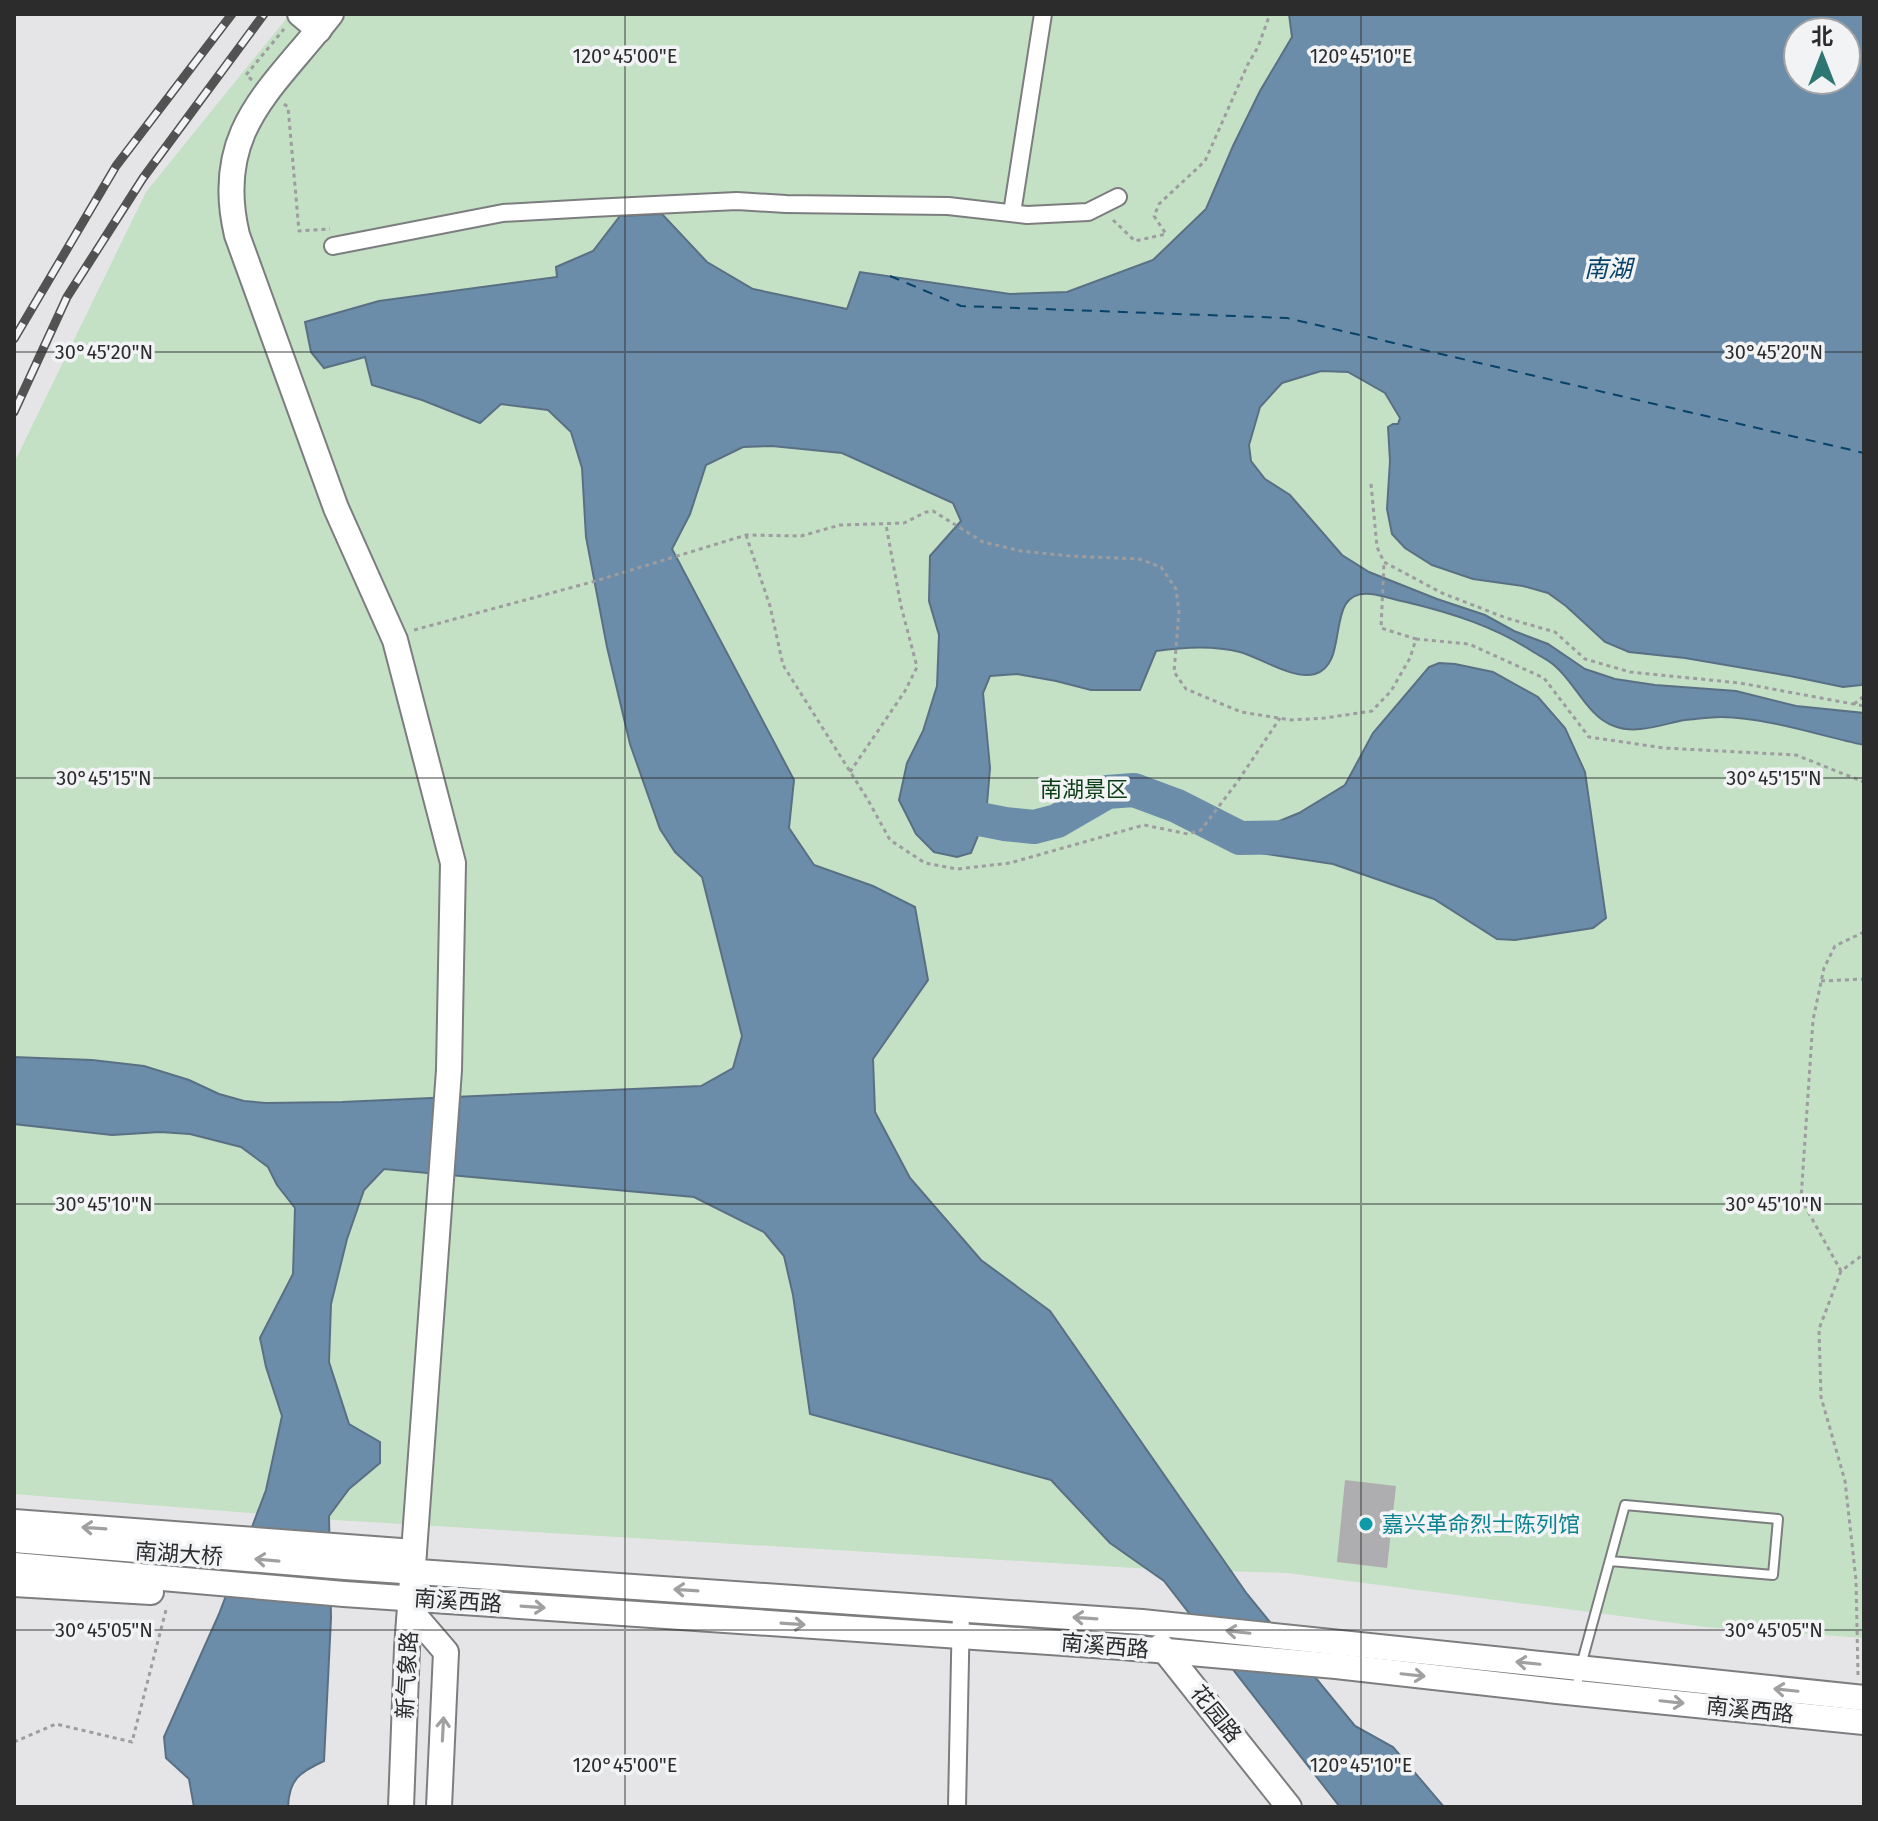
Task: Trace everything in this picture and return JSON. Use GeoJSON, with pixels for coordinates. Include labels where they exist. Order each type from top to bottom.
{"type":"FeatureCollection","features":[{"type":"Feature","properties":{"kind":"main road"},"geometry":{"type":"LineString","coordinates":[[310,20],[244,127],[233,162],[230,199],[237,235],[336,508],[393,636],[453,863],[449,1070],[411,1604]]}},
{"type":"Feature","properties":{"kind":"main road"},"geometry":{"type":"LineString","coordinates":[[14,1522],[227,1537],[349,1557]]}},
{"type":"Feature","properties":{"kind":"main road","name":"南湖大桥"},"geometry":{"type":"LineString","coordinates":[[14,1540],[349,1557]]}},
{"type":"Feature","properties":{"kind":"main road","name":"南溪西路"},"geometry":{"type":"LineString","coordinates":[[349,1557],[1314,1639],[1864,1722]]}},
{"type":"Feature","properties":{"kind":"main road","name":"南湖大桥"},"geometry":{"type":"LineString","coordinates":[[14,1565],[344,1600]]}},
{"type":"Feature","properties":{"kind":"main road"},"geometry":{"type":"LineString","coordinates":[[14,1584],[344,1600]]}},
{"type":"Feature","properties":{"kind":"main road","name":"南溪西路"},"geometry":{"type":"LineString","coordinates":[[344,1600],[960,1636],[1336,1666],[1861,1698]]}},
{"type":"Feature","properties":{"kind":"main road","name":"新气象路"},"geometry":{"type":"LineString","coordinates":[[401,1807],[411,1604]]}},
{"type":"Feature","properties":{"kind":"main road","name":"新气象路"},"geometry":{"type":"LineString","coordinates":[[411,1604],[446,1652],[439,1807]]}},
{"type":"Feature","properties":{"kind":"main road","name":"花园路"},"geometry":{"type":"LineString","coordinates":[[1152,1623],[1166,1651],[1289,1807]]}},
{"type":"Feature","properties":{"kind":"street"},"geometry":{"type":"LineString","coordinates":[[1012,213],[1043,14]]}},
{"type":"Feature","properties":{"kind":"street"},"geometry":{"type":"LineString","coordinates":[[333,246],[503,213],[737,201],[948,206],[1027,215],[1088,212],[1118,197]]}},
{"type":"Feature","properties":{"kind":"street"},"geometry":{"type":"LineString","coordinates":[[957,1807],[961,1609]]}},
{"type":"Feature","properties":{"kind":"lane"},"geometry":{"type":"LineString","coordinates":[[1578,1681],[1610,1561],[1625,1505],[1778,1519],[1773,1575],[1610,1561]]}},
{"type":"Feature","properties":{"kind":"path"},"geometry":{"type":"LineString","coordinates":[[1099,207],[1135,241],[1166,234],[1154,216],[1159,204],[1205,161],[1270,14]]}},
{"type":"Feature","properties":{"kind":"path"},"geometry":{"type":"LineString","coordinates":[[256,83],[246,75],[310,20]]}},
{"type":"Feature","properties":{"kind":"path"},"geometry":{"type":"LineString","coordinates":[[277,99],[288,107],[299,231],[329,228],[333,246]]}},
{"type":"Feature","properties":{"kind":"path"},"geometry":{"type":"LineString","coordinates":[[1371,484],[1377,547],[1384,562],[1381,628],[1416,639],[1469,644],[1544,678],[1589,737],[1664,748],[1796,755],[1864,782]]}},
{"type":"Feature","properties":{"kind":"path"},"geometry":{"type":"LineString","coordinates":[[393,636],[592,582],[746,535],[801,536],[840,525],[904,523],[933,511],[983,542],[1021,551],[1139,559],[1161,567],[1176,589],[1179,612],[1174,672],[1186,689],[1241,712],[1291,720],[1372,711],[1391,691],[1410,658],[1416,639]]}},
{"type":"Feature","properties":{"kind":"path"},"geometry":{"type":"LineString","coordinates":[[850,772],[905,691],[917,667],[901,606],[886,525]]}},
{"type":"Feature","properties":{"kind":"path"},"geometry":{"type":"LineString","coordinates":[[746,535],[770,606],[783,665],[890,840],[925,863],[957,869],[1010,863],[1144,825],[1188,834],[1201,830],[1280,718]]}},
{"type":"Feature","properties":{"kind":"path"},"geometry":{"type":"LineString","coordinates":[[1384,562],[1442,593],[1506,618],[1555,632],[1585,659],[1630,672],[1740,683],[1864,706]]}},
{"type":"Feature","properties":{"kind":"path"},"geometry":{"type":"LineString","coordinates":[[1854,704],[1864,696]]}},
{"type":"Feature","properties":{"kind":"path"},"geometry":{"type":"LineString","coordinates":[[1841,1271],[1801,1199],[1813,1020],[1824,968],[1835,946],[1864,932]]}},
{"type":"Feature","properties":{"kind":"path"},"geometry":{"type":"LineString","coordinates":[[1821,981],[1864,979]]}},
{"type":"Feature","properties":{"kind":"path"},"geometry":{"type":"LineString","coordinates":[[1861,1698],[1856,1580],[1845,1481],[1821,1397],[1819,1329],[1841,1271],[1864,1254]]}},
{"type":"Feature","properties":{"kind":"path"},"geometry":{"type":"LineString","coordinates":[[14,1742],[56,1724],[132,1742],[170,1593]]}},
{"type":"Feature","properties":{"kind":"green space","name":"南湖景区"},"geometry":{"type":"Polygon","coordinates":[[[290,14],[1864,14],[1864,1638],[1705,1627],[1287,1573],[1152,1569],[335,1520],[14,1494],[14,463],[146,192],[290,14]]]}},
{"type":"Feature","properties":{"kind":"water","name":"南湖"},"geometry":{"type":"Polygon","coordinates":[[[1289,14],[1864,14],[1864,682],[1861,685],[1843,687],[1685,658],[1629,652],[1605,642],[1548,593],[1473,579],[1432,565],[1405,548],[1392,534],[1387,509],[1390,461],[1388,427],[1398,424],[1400,418],[1385,393],[1348,372],[1321,371],[1282,383],[1260,407],[1249,445],[1251,461],[1265,479],[1290,495],[1342,555],[1369,572],[1485,615],[1514,631],[1548,644],[1585,669],[1615,679],[1736,691],[1796,706],[1864,713],[1864,745],[1739,718],[1685,720],[1641,729],[1614,726],[1589,708],[1553,664],[1505,636],[1423,606],[1371,594],[1356,595],[1347,602],[1342,614],[1332,656],[1326,667],[1315,674],[1297,674],[1240,652],[1198,647],[1156,651],[1140,690],[1091,690],[1017,674],[990,676],[983,693],[990,768],[986,816],[971,853],[957,857],[934,852],[916,834],[899,800],[907,763],[923,731],[937,686],[939,635],[929,601],[930,556],[961,521],[953,503],[842,453],[772,446],[743,447],[706,465],[690,514],[672,549],[794,780],[789,828],[814,865],[873,886],[915,907],[928,980],[873,1059],[875,1112],[910,1178],[981,1260],[1050,1311],[1247,1594],[1355,1726],[1393,1747],[1444,1807],[1340,1807],[1164,1581],[1110,1543],[1051,1480],[810,1414],[793,1295],[784,1256],[764,1232],[694,1197],[384,1169],[364,1190],[347,1239],[331,1304],[329,1362],[349,1424],[380,1442],[380,1463],[349,1489],[329,1516],[331,1618],[324,1761],[297,1778],[288,1807],[194,1807],[189,1779],[166,1758],[164,1737],[219,1614],[266,1490],[282,1416],[260,1338],[293,1274],[295,1208],[268,1167],[241,1147],[190,1134],[112,1135],[14,1124],[14,1057],[144,1066],[244,1101],[342,1102],[701,1086],[733,1068],[742,1036],[702,877],[675,852],[660,829],[630,744],[586,537],[582,468],[571,432],[548,410],[501,404],[480,423],[422,400],[372,385],[365,357],[324,368],[311,352],[305,322],[379,301],[557,277],[556,267],[593,251],[620,216],[662,214],[707,262],[753,289],[847,309],[860,272],[1010,294],[1067,292],[1153,260],[1206,209],[1260,91],[1292,37],[1289,14]]]}},
{"type":"Feature","properties":{"kind":"water"},"geometry":{"type":"Polygon","coordinates":[[[1439,663],[1493,672],[1538,697],[1565,728],[1585,772],[1606,918],[1593,928],[1515,940],[1497,939],[1434,899],[1333,864],[1260,853],[1255,831],[1299,813],[1345,785],[1373,733],[1429,667],[1439,663]]]}},
{"type":"Feature","properties":{"kind":"building","name":"嘉兴革命烈士陈列馆"},"geometry":{"type":"Polygon","coordinates":[[[1345,1480],[1396,1486],[1387,1568],[1337,1562],[1345,1480]]]}},
{"type":"Feature","properties":{"kind":"waterway"},"geometry":{"type":"LineString","coordinates":[[945,806],[944,812],[1034,827],[1057,821],[1107,792],[1134,790],[1177,806],[1240,838],[1301,837]]}},
{"type":"Feature","properties":{"kind":"ferry route"},"geometry":{"type":"LineString","coordinates":[[890,276],[961,306],[1287,318],[1864,453]]}},
{"type":"Feature","properties":{"kind":"railway"},"geometry":{"type":"LineString","coordinates":[[14,339],[116,166],[232,14]]}},
{"type":"Feature","properties":{"kind":"railway"},"geometry":{"type":"LineString","coordinates":[[14,412],[67,297],[143,178],[264,14]]}},
{"type":"Feature","properties":{"kind":"place","name":"嘉兴革命烈士陈列馆"},"geometry":{"type":"Point","coordinates":[1366,1524]}}]}
